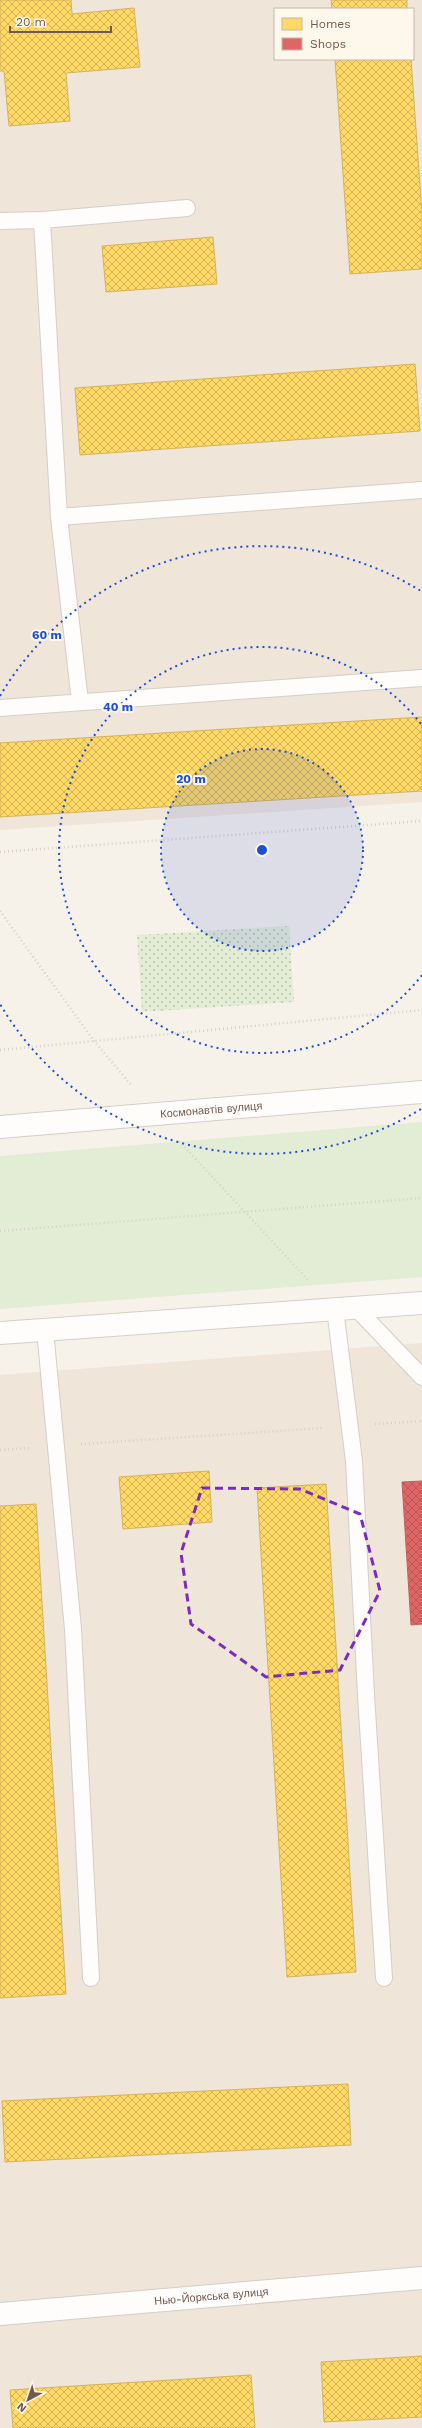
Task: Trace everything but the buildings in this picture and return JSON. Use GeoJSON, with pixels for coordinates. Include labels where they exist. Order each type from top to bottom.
{"type":"FeatureCollection","features":[{"type":"Feature","properties":{"kind":"street","name":"Космонавтів вулиця"},"geometry":{"type":"LineString","coordinates":[[0,1127],[422,1092]]}},
{"type":"Feature","properties":{"kind":"street"},"geometry":{"type":"LineString","coordinates":[[0,1333],[422,1303]]}},
{"type":"Feature","properties":{"kind":"street","name":"Нью-Йоркська вулиця"},"geometry":{"type":"LineString","coordinates":[[0,2314],[422,2278]]}},
{"type":"Feature","properties":{"kind":"lane"},"geometry":{"type":"LineString","coordinates":[[0,221],[42,220],[187,208]]}},
{"type":"Feature","properties":{"kind":"lane"},"geometry":{"type":"LineString","coordinates":[[42,220],[59,517],[80,702]]}},
{"type":"Feature","properties":{"kind":"lane"},"geometry":{"type":"LineString","coordinates":[[59,517],[422,490]]}},
{"type":"Feature","properties":{"kind":"lane"},"geometry":{"type":"LineString","coordinates":[[0,708],[422,678]]}},
{"type":"Feature","properties":{"kind":"lane"},"geometry":{"type":"LineString","coordinates":[[346,1309],[422,1376]]}},
{"type":"Feature","properties":{"kind":"lane"},"geometry":{"type":"LineString","coordinates":[[346,1309],[384,1978]]}},
{"type":"Feature","properties":{"kind":"lane"},"geometry":{"type":"LineString","coordinates":[[45,1330],[73,1629],[90,1978]]}},
{"type":"Feature","properties":{"kind":"path"},"geometry":{"type":"LineString","coordinates":[[0,852],[422,821]]}},
{"type":"Feature","properties":{"kind":"path"},"geometry":{"type":"LineString","coordinates":[[0,911],[94,1041],[154,1114],[244,1212],[346,1309]]}},
{"type":"Feature","properties":{"kind":"path"},"geometry":{"type":"LineString","coordinates":[[0,1050],[422,1010]]}},
{"type":"Feature","properties":{"kind":"path"},"geometry":{"type":"LineString","coordinates":[[0,1231],[422,1198]]}},
{"type":"Feature","properties":{"kind":"path"},"geometry":{"type":"LineString","coordinates":[[0,1450],[422,1421]]}},
{"type":"Feature","properties":{"kind":"highlighted area"},"geometry":{"type":"Polygon","coordinates":[[[202,1488],[300,1489],[360,1514],[380,1591],[340,1670],[266,1677],[191,1624],[181,1553],[202,1488]]]}},
{"type":"Feature","properties":{"kind":"shaded area"},"geometry":{"type":"Polygon","coordinates":[[[0,0],[422,0],[422,802],[0,830],[0,0]]]}},
{"type":"Feature","properties":{"kind":"shaded area"},"geometry":{"type":"Polygon","coordinates":[[[422,1343],[422,2428],[0,2428],[0,1375],[422,1343]]]}},
{"type":"Feature","properties":{"kind":"green space"},"geometry":{"type":"Polygon","coordinates":[[[289,926],[294,1002],[142,1012],[137,935],[289,926]]]}},
{"type":"Feature","properties":{"kind":"green space"},"geometry":{"type":"Polygon","coordinates":[[[422,1122],[422,1277],[0,1309],[0,1156],[422,1122]]]}}]}
